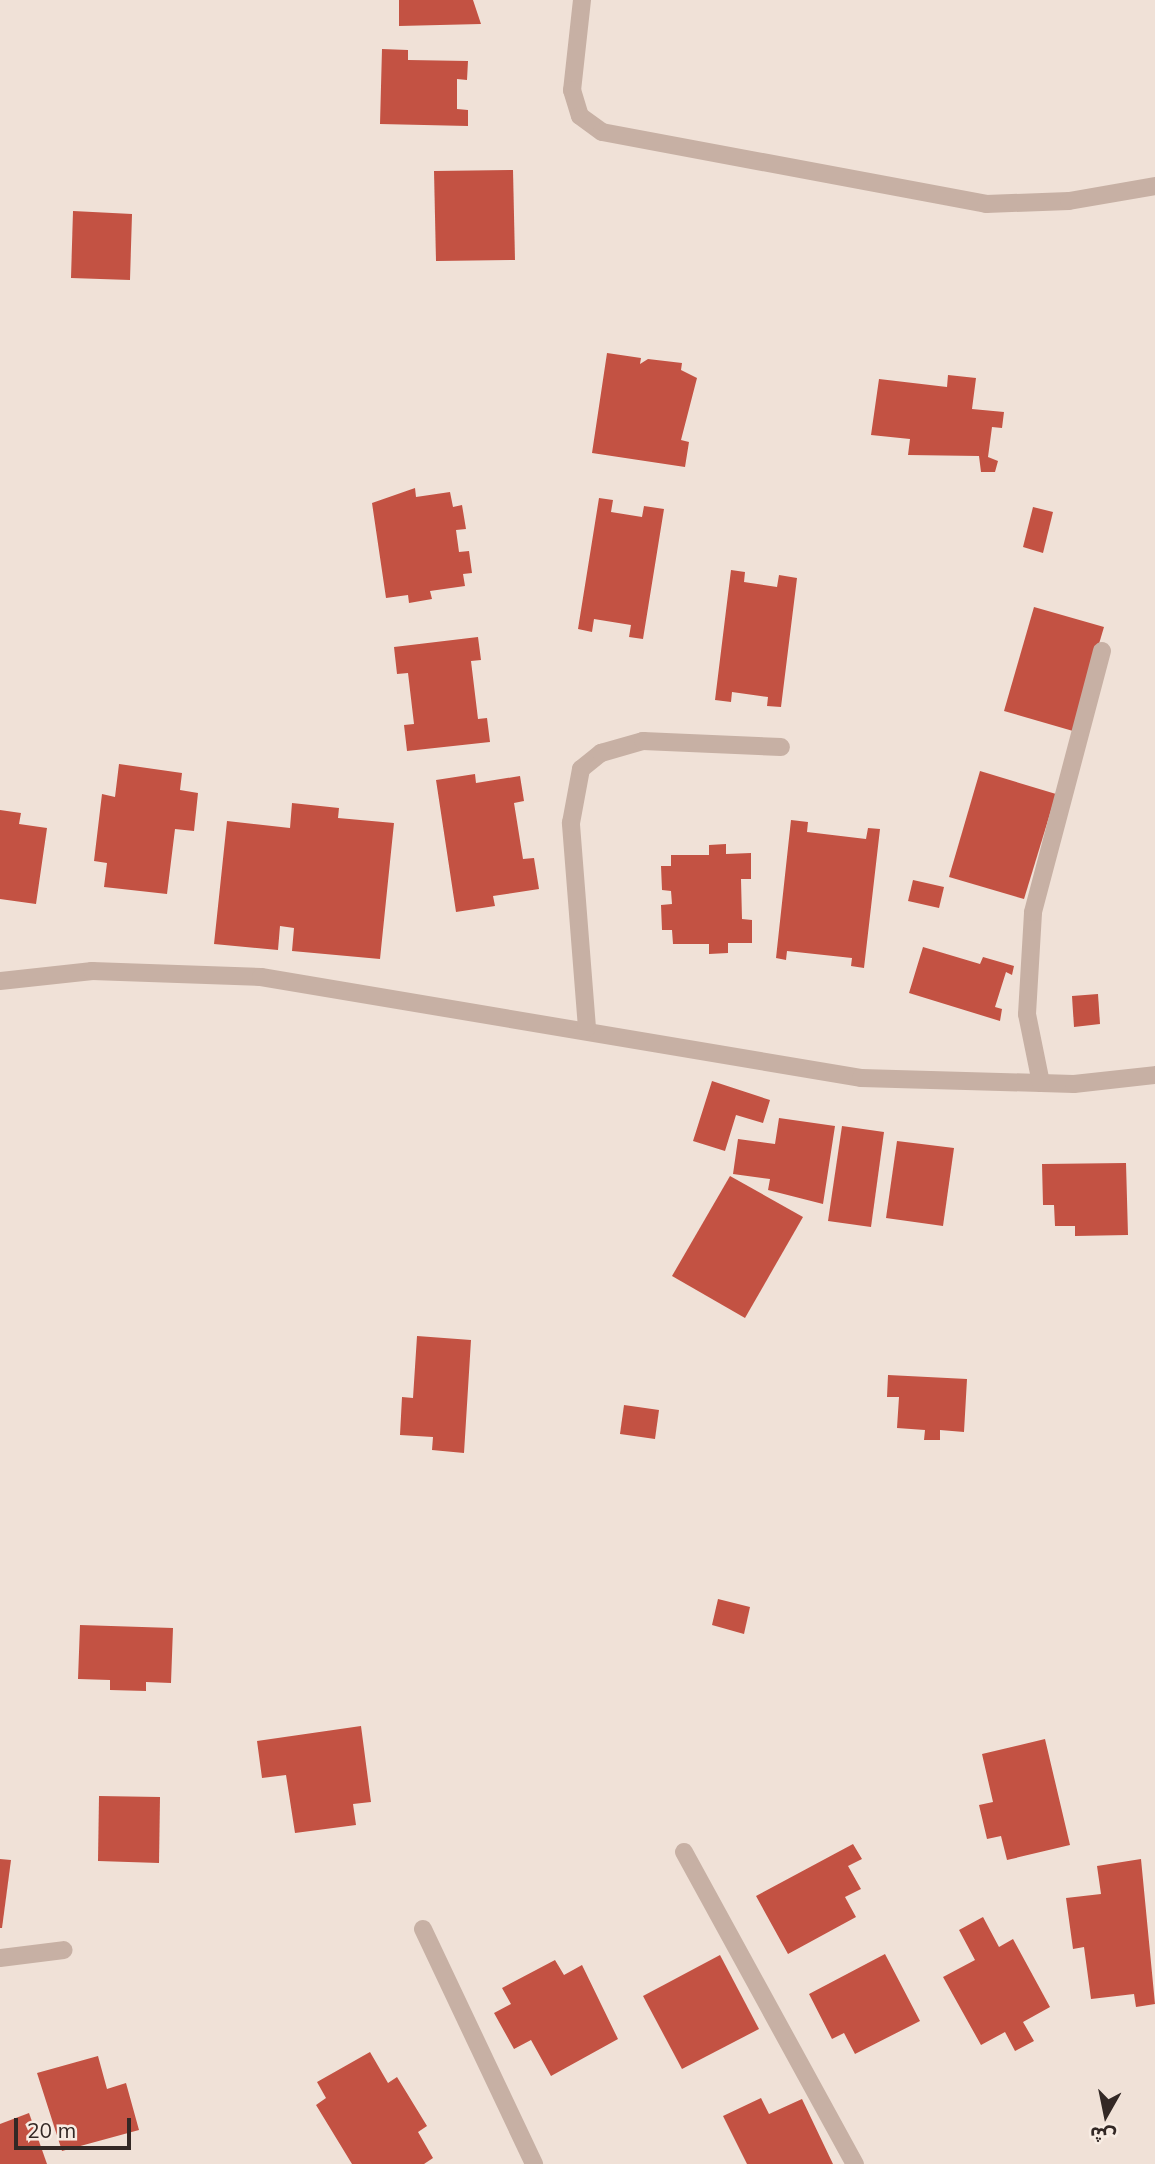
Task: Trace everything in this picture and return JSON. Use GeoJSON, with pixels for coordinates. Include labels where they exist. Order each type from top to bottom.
{"type":"FeatureCollection","features":[{"type":"Feature","properties":{"kind":"street"},"geometry":{"type":"LineString","coordinates":[[582,0],[572,90],[580,116],[601,132],[986,204],[1069,201],[1155,186]]}},
{"type":"Feature","properties":{"kind":"street"},"geometry":{"type":"LineString","coordinates":[[1041,1083],[1027,1014],[1033,912],[1102,652]]}},
{"type":"Feature","properties":{"kind":"street"},"geometry":{"type":"LineString","coordinates":[[587,1028],[570,823],[581,769],[601,752],[643,741],[781,747]]}},
{"type":"Feature","properties":{"kind":"street"},"geometry":{"type":"LineString","coordinates":[[0,981],[92,971],[261,977],[587,1028],[861,1078],[1041,1083],[1155,1075]]}},
{"type":"Feature","properties":{"kind":"street"},"geometry":{"type":"LineString","coordinates":[[684,1852],[855,2164]]}},
{"type":"Feature","properties":{"kind":"street"},"geometry":{"type":"LineString","coordinates":[[423,1929],[534,2164]]}},
{"type":"Feature","properties":{"kind":"street"},"geometry":{"type":"LineString","coordinates":[[0,1958],[64,1950]]}},
{"type":"Feature","properties":{"kind":"building"},"geometry":{"type":"Polygon","coordinates":[[[399,0],[473,0],[481,24],[399,26],[399,0]]]}},
{"type":"Feature","properties":{"kind":"building"},"geometry":{"type":"Polygon","coordinates":[[[382,49],[408,50],[408,60],[468,61],[467,80],[457,79],[457,109],[468,110],[468,126],[380,124],[382,49]]]}},
{"type":"Feature","properties":{"kind":"building"},"geometry":{"type":"Polygon","coordinates":[[[513,170],[515,260],[436,261],[434,171],[513,170]]]}},
{"type":"Feature","properties":{"kind":"building"},"geometry":{"type":"Polygon","coordinates":[[[73,211],[132,214],[130,280],[71,278],[73,211]]]}},
{"type":"Feature","properties":{"kind":"building"},"geometry":{"type":"Polygon","coordinates":[[[607,353],[641,358],[640,364],[648,359],[682,363],[681,370],[697,378],[681,440],[689,442],[685,467],[592,453],[607,353]]]}},
{"type":"Feature","properties":{"kind":"building"},"geometry":{"type":"Polygon","coordinates":[[[948,375],[976,378],[972,409],[1004,412],[1002,428],[992,427],[988,457],[998,461],[995,472],[981,472],[979,456],[908,455],[910,439],[871,435],[879,379],[947,387],[948,375]]]}},
{"type":"Feature","properties":{"kind":"building"},"geometry":{"type":"Polygon","coordinates":[[[415,488],[416,497],[450,492],[453,507],[462,505],[466,529],[456,530],[459,552],[469,551],[472,573],[463,574],[465,586],[430,591],[432,599],[409,603],[408,595],[386,598],[372,503],[415,488]]]}},
{"type":"Feature","properties":{"kind":"building"},"geometry":{"type":"Polygon","coordinates":[[[599,498],[613,500],[611,512],[642,517],[644,506],[664,509],[643,639],[629,637],[631,625],[594,619],[592,632],[578,629],[599,498]]]}},
{"type":"Feature","properties":{"kind":"building"},"geometry":{"type":"Polygon","coordinates":[[[1033,507],[1053,512],[1043,553],[1023,547],[1033,507]]]}},
{"type":"Feature","properties":{"kind":"building"},"geometry":{"type":"Polygon","coordinates":[[[731,570],[745,572],[744,582],[777,587],[779,575],[797,578],[781,707],[767,706],[768,697],[732,692],[731,702],[715,700],[731,570]]]}},
{"type":"Feature","properties":{"kind":"building"},"geometry":{"type":"Polygon","coordinates":[[[1034,607],[1104,627],[1073,731],[1004,711],[1034,607]]]}},
{"type":"Feature","properties":{"kind":"building"},"geometry":{"type":"Polygon","coordinates":[[[478,637],[481,660],[471,661],[478,719],[487,718],[490,742],[407,751],[404,725],[414,724],[408,673],[397,674],[394,647],[478,637]]]}},
{"type":"Feature","properties":{"kind":"building"},"geometry":{"type":"Polygon","coordinates":[[[119,764],[182,773],[180,790],[198,793],[194,831],[175,829],[167,894],[104,887],[107,863],[94,861],[102,794],[115,797],[119,764]]]}},
{"type":"Feature","properties":{"kind":"building"},"geometry":{"type":"Polygon","coordinates":[[[980,771],[1056,794],[1024,899],[949,877],[980,771]]]}},
{"type":"Feature","properties":{"kind":"building"},"geometry":{"type":"Polygon","coordinates":[[[475,774],[476,783],[520,776],[524,801],[514,803],[523,859],[534,858],[539,889],[493,896],[495,906],[456,912],[436,780],[475,774]]]}},
{"type":"Feature","properties":{"kind":"building"},"geometry":{"type":"Polygon","coordinates":[[[292,803],[339,808],[338,818],[394,823],[380,959],[292,951],[294,928],[280,926],[278,950],[214,944],[227,821],[290,828],[292,803]]]}},
{"type":"Feature","properties":{"kind":"building"},"geometry":{"type":"Polygon","coordinates":[[[0,810],[21,813],[19,824],[47,828],[36,904],[0,899],[0,810]]]}},
{"type":"Feature","properties":{"kind":"building"},"geometry":{"type":"Polygon","coordinates":[[[791,820],[808,822],[807,832],[866,839],[868,828],[880,829],[864,968],[851,966],[852,958],[787,951],[786,960],[776,958],[791,820]]]}},
{"type":"Feature","properties":{"kind":"building"},"geometry":{"type":"Polygon","coordinates":[[[726,844],[726,854],[751,853],[751,879],[741,879],[742,919],[752,920],[752,943],[728,943],[728,953],[709,954],[709,944],[673,944],[672,930],[662,930],[661,905],[672,904],[671,891],[662,890],[661,866],[671,866],[671,855],[709,855],[709,845],[726,844]]]}},
{"type":"Feature","properties":{"kind":"building"},"geometry":{"type":"Polygon","coordinates":[[[913,880],[944,887],[939,908],[908,901],[913,880]]]}},
{"type":"Feature","properties":{"kind":"building"},"geometry":{"type":"Polygon","coordinates":[[[923,947],[980,964],[983,957],[1014,966],[1012,975],[1006,972],[995,1007],[1002,1009],[1000,1021],[909,993],[923,947]]]}},
{"type":"Feature","properties":{"kind":"building"},"geometry":{"type":"Polygon","coordinates":[[[1098,994],[1100,1024],[1074,1027],[1072,996],[1098,994]]]}},
{"type":"Feature","properties":{"kind":"building"},"geometry":{"type":"Polygon","coordinates":[[[712,1081],[770,1100],[763,1123],[736,1115],[725,1151],[693,1141],[712,1081]]]}},
{"type":"Feature","properties":{"kind":"building"},"geometry":{"type":"Polygon","coordinates":[[[779,1118],[835,1126],[823,1204],[768,1190],[770,1179],[733,1174],[738,1139],[775,1144],[779,1118]]]}},
{"type":"Feature","properties":{"kind":"building"},"geometry":{"type":"Polygon","coordinates":[[[842,1126],[884,1132],[871,1227],[828,1221],[842,1126]]]}},
{"type":"Feature","properties":{"kind":"building"},"geometry":{"type":"Polygon","coordinates":[[[897,1141],[954,1148],[943,1226],[886,1218],[897,1141]]]}},
{"type":"Feature","properties":{"kind":"building"},"geometry":{"type":"Polygon","coordinates":[[[1126,1163],[1128,1235],[1075,1236],[1075,1226],[1055,1226],[1054,1205],[1043,1205],[1042,1164],[1126,1163]]]}},
{"type":"Feature","properties":{"kind":"building"},"geometry":{"type":"Polygon","coordinates":[[[730,1176],[803,1217],[745,1318],[672,1276],[730,1176]]]}},
{"type":"Feature","properties":{"kind":"building"},"geometry":{"type":"Polygon","coordinates":[[[417,1336],[471,1340],[464,1453],[432,1450],[433,1437],[400,1435],[402,1397],[413,1398],[417,1336]]]}},
{"type":"Feature","properties":{"kind":"building"},"geometry":{"type":"Polygon","coordinates":[[[888,1375],[967,1379],[964,1432],[940,1430],[940,1440],[924,1440],[925,1430],[897,1428],[899,1397],[887,1397],[888,1375]]]}},
{"type":"Feature","properties":{"kind":"building"},"geometry":{"type":"Polygon","coordinates":[[[624,1405],[659,1410],[655,1439],[620,1434],[624,1405]]]}},
{"type":"Feature","properties":{"kind":"building"},"geometry":{"type":"Polygon","coordinates":[[[718,1599],[750,1607],[744,1634],[712,1625],[718,1599]]]}},
{"type":"Feature","properties":{"kind":"building"},"geometry":{"type":"Polygon","coordinates":[[[80,1625],[173,1628],[171,1683],[146,1682],[146,1691],[110,1690],[110,1680],[78,1679],[80,1625]]]}},
{"type":"Feature","properties":{"kind":"building"},"geometry":{"type":"Polygon","coordinates":[[[361,1726],[371,1802],[353,1804],[356,1825],[295,1833],[286,1775],[262,1778],[257,1741],[361,1726]]]}},
{"type":"Feature","properties":{"kind":"building"},"geometry":{"type":"Polygon","coordinates":[[[1045,1739],[1070,1845],[1007,1860],[1001,1836],[987,1839],[979,1805],[993,1802],[982,1754],[1045,1739]]]}},
{"type":"Feature","properties":{"kind":"building"},"geometry":{"type":"Polygon","coordinates":[[[99,1796],[160,1797],[159,1863],[98,1861],[99,1796]]]}},
{"type":"Feature","properties":{"kind":"building"},"geometry":{"type":"Polygon","coordinates":[[[853,1844],[862,1859],[848,1866],[861,1889],[845,1897],[856,1917],[788,1954],[756,1896],[853,1844]]]}},
{"type":"Feature","properties":{"kind":"building"},"geometry":{"type":"Polygon","coordinates":[[[0,1859],[11,1860],[2,1928],[0,1928],[0,1859]]]}},
{"type":"Feature","properties":{"kind":"building"},"geometry":{"type":"Polygon","coordinates":[[[1141,1859],[1155,2004],[1136,2007],[1134,1994],[1091,1999],[1084,1947],[1073,1949],[1066,1898],[1101,1894],[1097,1866],[1141,1859]]]}},
{"type":"Feature","properties":{"kind":"building"},"geometry":{"type":"Polygon","coordinates":[[[983,1917],[999,1947],[1013,1939],[1050,2007],[1023,2022],[1034,2041],[1015,2051],[1005,2032],[981,2045],[943,1977],[975,1960],[959,1930],[983,1917]]]}},
{"type":"Feature","properties":{"kind":"building"},"geometry":{"type":"Polygon","coordinates":[[[885,1954],[920,2021],[855,2054],[844,2033],[832,2039],[809,1994],[885,1954]]]}},
{"type":"Feature","properties":{"kind":"building"},"geometry":{"type":"Polygon","coordinates":[[[720,1955],[759,2029],[682,2069],[643,1996],[720,1955]]]}},
{"type":"Feature","properties":{"kind":"building"},"geometry":{"type":"Polygon","coordinates":[[[555,1960],[564,1975],[582,1965],[618,2039],[551,2076],[531,2040],[514,2049],[494,2013],[511,2004],[502,1988],[555,1960]]]}},
{"type":"Feature","properties":{"kind":"building"},"geometry":{"type":"Polygon","coordinates":[[[370,2052],[388,2083],[397,2077],[427,2126],[418,2132],[433,2158],[424,2164],[352,2164],[316,2105],[326,2098],[317,2082],[370,2052]]]}},
{"type":"Feature","properties":{"kind":"building"},"geometry":{"type":"Polygon","coordinates":[[[98,2056],[107,2089],[126,2083],[139,2130],[62,2151],[37,2073],[98,2056]]]}},
{"type":"Feature","properties":{"kind":"building"},"geometry":{"type":"Polygon","coordinates":[[[761,2098],[769,2114],[802,2099],[833,2164],[747,2164],[723,2116],[761,2098]]]}},
{"type":"Feature","properties":{"kind":"building"},"geometry":{"type":"Polygon","coordinates":[[[29,2113],[47,2164],[0,2164],[0,2124],[29,2113]]]}}]}
